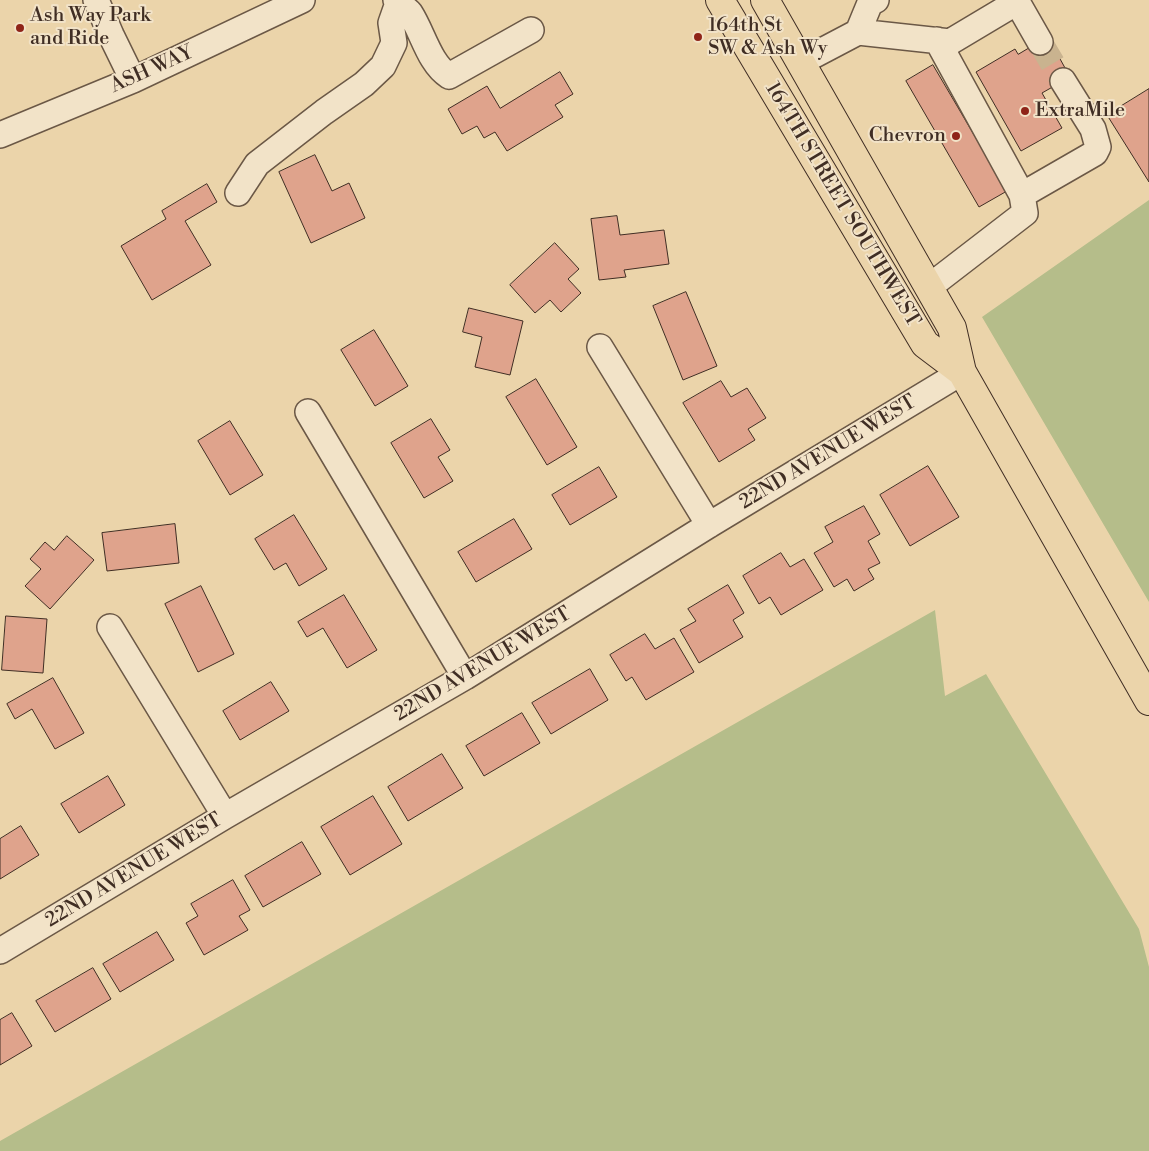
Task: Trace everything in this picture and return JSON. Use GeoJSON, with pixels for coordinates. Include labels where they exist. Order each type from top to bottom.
{"type":"FeatureCollection","features":[{"type":"Feature","properties":{"kind":"main road","name":"164TH STREET SOUTHWEST"},"geometry":{"type":"LineString","coordinates":[[720,0],[925,344],[962,372]]}},
{"type":"Feature","properties":{"kind":"main road","name":"164TH STREET SOUTHWEST"},"geometry":{"type":"LineString","coordinates":[[765,0],[952,328],[962,372],[1149,701]]}},
{"type":"Feature","properties":{"kind":"street"},"geometry":{"type":"LineString","coordinates":[[96,0],[133,80]]}},
{"type":"Feature","properties":{"kind":"street","name":"ASH WAY"},"geometry":{"type":"LineString","coordinates":[[0,135],[133,80],[302,0]]}},
{"type":"Feature","properties":{"kind":"street"},"geometry":{"type":"LineString","coordinates":[[858,32],[870,3],[876,0]]}},
{"type":"Feature","properties":{"kind":"street"},"geometry":{"type":"LineString","coordinates":[[801,62],[858,32],[950,42],[1016,1],[1040,42]]}},
{"type":"Feature","properties":{"kind":"street"},"geometry":{"type":"LineString","coordinates":[[238,193],[257,164],[324,112],[364,84],[383,66],[394,44],[391,23],[397,2],[409,12],[432,55],[440,67],[450,76],[530,30]]}},
{"type":"Feature","properties":{"kind":"street"},"geometry":{"type":"LineString","coordinates":[[929,287],[1025,213],[1022,195],[937,40]]}},
{"type":"Feature","properties":{"kind":"street"},"geometry":{"type":"LineString","coordinates":[[1022,195],[1095,153],[1098,148],[1093,129],[1063,81]]}},
{"type":"Feature","properties":{"kind":"street"},"geometry":{"type":"LineString","coordinates":[[600,347],[710,525]]}},
{"type":"Feature","properties":{"kind":"street","name":"22ND AVENUE WEST"},"geometry":{"type":"LineString","coordinates":[[0,951],[225,816],[465,678],[710,525],[962,372]]}},
{"type":"Feature","properties":{"kind":"street"},"geometry":{"type":"LineString","coordinates":[[308,412],[465,678]]}},
{"type":"Feature","properties":{"kind":"street"},"geometry":{"type":"LineString","coordinates":[[110,627],[225,816]]}},
{"type":"Feature","properties":{"kind":"green space"},"geometry":{"type":"Polygon","coordinates":[[[1149,200],[1149,602],[982,317],[1149,200]]]}},
{"type":"Feature","properties":{"kind":"green space"},"geometry":{"type":"Polygon","coordinates":[[[935,610],[945,696],[986,674],[1139,929],[1149,967],[1149,1151],[0,1151],[0,1141],[935,610]]]}},
{"type":"Feature","properties":{"kind":"building","name":"ExtraMile"},"geometry":{"type":"Polygon","coordinates":[[[1048,37],[1070,77],[1042,93],[1062,128],[1021,151],[976,72],[1015,49],[1018,54],[1048,37]]]}},
{"type":"Feature","properties":{"kind":"building","name":"Chevron"},"geometry":{"type":"Polygon","coordinates":[[[933,65],[1007,191],[979,207],[906,81],[933,65]]]}},
{"type":"Feature","properties":{"kind":"building"},"geometry":{"type":"Polygon","coordinates":[[[560,72],[573,94],[555,105],[563,117],[507,151],[495,132],[484,138],[477,126],[462,134],[448,109],[487,86],[500,108],[560,72]]]}},
{"type":"Feature","properties":{"kind":"building"},"geometry":{"type":"Polygon","coordinates":[[[1149,89],[1149,182],[1107,115],[1149,89]]]}},
{"type":"Feature","properties":{"kind":"building"},"geometry":{"type":"Polygon","coordinates":[[[315,155],[332,191],[349,183],[365,218],[311,243],[279,172],[315,155]]]}},
{"type":"Feature","properties":{"kind":"building"},"geometry":{"type":"Polygon","coordinates":[[[207,184],[217,202],[185,221],[211,265],[152,300],[121,246],[166,219],[162,211],[207,184]]]}},
{"type":"Feature","properties":{"kind":"building"},"geometry":{"type":"Polygon","coordinates":[[[617,216],[620,235],[664,230],[669,264],[624,270],[626,277],[599,280],[591,219],[617,216]]]}},
{"type":"Feature","properties":{"kind":"building"},"geometry":{"type":"Polygon","coordinates":[[[555,243],[579,269],[568,279],[581,293],[561,312],[550,300],[535,313],[510,285],[555,243]]]}},
{"type":"Feature","properties":{"kind":"building"},"geometry":{"type":"Polygon","coordinates":[[[686,292],[717,366],[683,380],[653,306],[686,292]]]}},
{"type":"Feature","properties":{"kind":"building"},"geometry":{"type":"Polygon","coordinates":[[[469,308],[523,321],[510,375],[475,367],[482,337],[463,332],[469,308]]]}},
{"type":"Feature","properties":{"kind":"building"},"geometry":{"type":"Polygon","coordinates":[[[374,330],[408,386],[375,406],[341,350],[374,330]]]}},
{"type":"Feature","properties":{"kind":"building"},"geometry":{"type":"Polygon","coordinates":[[[536,379],[577,447],[547,465],[506,397],[536,379]]]}},
{"type":"Feature","properties":{"kind":"building"},"geometry":{"type":"Polygon","coordinates":[[[721,381],[731,397],[747,388],[766,418],[748,429],[755,440],[719,462],[683,403],[721,381]]]}},
{"type":"Feature","properties":{"kind":"building"},"geometry":{"type":"Polygon","coordinates":[[[431,419],[450,450],[438,457],[453,481],[424,498],[391,443],[431,419]]]}},
{"type":"Feature","properties":{"kind":"building"},"geometry":{"type":"Polygon","coordinates":[[[230,421],[263,475],[230,495],[198,441],[230,421]]]}},
{"type":"Feature","properties":{"kind":"building"},"geometry":{"type":"Polygon","coordinates":[[[928,466],[959,517],[910,546],[880,495],[928,466]]]}},
{"type":"Feature","properties":{"kind":"building"},"geometry":{"type":"Polygon","coordinates":[[[599,467],[617,497],[570,525],[552,495],[599,467]]]}},
{"type":"Feature","properties":{"kind":"building"},"geometry":{"type":"Polygon","coordinates":[[[864,506],[880,534],[868,541],[880,563],[868,569],[874,579],[854,591],[847,579],[834,587],[814,553],[833,542],[825,527],[864,506]]]}},
{"type":"Feature","properties":{"kind":"building"},"geometry":{"type":"Polygon","coordinates":[[[294,515],[327,569],[299,586],[286,563],[274,570],[255,539],[294,515]]]}},
{"type":"Feature","properties":{"kind":"building"},"geometry":{"type":"Polygon","coordinates":[[[514,519],[532,549],[476,582],[458,552],[514,519]]]}},
{"type":"Feature","properties":{"kind":"building"},"geometry":{"type":"Polygon","coordinates":[[[175,524],[179,563],[107,571],[102,533],[175,524]]]}},
{"type":"Feature","properties":{"kind":"building"},"geometry":{"type":"Polygon","coordinates":[[[67,536],[94,560],[50,609],[25,586],[41,569],[30,559],[45,542],[54,550],[67,536]]]}},
{"type":"Feature","properties":{"kind":"building"},"geometry":{"type":"Polygon","coordinates":[[[781,553],[790,567],[804,559],[823,590],[781,615],[770,597],[759,604],[743,576],[781,553]]]}},
{"type":"Feature","properties":{"kind":"building"},"geometry":{"type":"Polygon","coordinates":[[[728,585],[744,613],[733,620],[743,637],[699,663],[680,630],[696,621],[688,609],[728,585]]]}},
{"type":"Feature","properties":{"kind":"building"},"geometry":{"type":"Polygon","coordinates":[[[201,586],[234,654],[198,672],[165,604],[201,586]]]}},
{"type":"Feature","properties":{"kind":"building"},"geometry":{"type":"Polygon","coordinates":[[[344,595],[377,650],[347,668],[323,628],[307,637],[298,622],[344,595]]]}},
{"type":"Feature","properties":{"kind":"building"},"geometry":{"type":"Polygon","coordinates":[[[6,616],[47,619],[43,673],[2,670],[6,616]]]}},
{"type":"Feature","properties":{"kind":"building"},"geometry":{"type":"Polygon","coordinates":[[[645,634],[655,649],[674,638],[694,672],[646,700],[632,677],[626,681],[610,655],[645,634]]]}},
{"type":"Feature","properties":{"kind":"building"},"geometry":{"type":"Polygon","coordinates":[[[590,669],[608,700],[551,734],[532,703],[590,669]]]}},
{"type":"Feature","properties":{"kind":"building"},"geometry":{"type":"Polygon","coordinates":[[[53,678],[84,733],[55,749],[32,709],[15,719],[7,704],[53,678]]]}},
{"type":"Feature","properties":{"kind":"building"},"geometry":{"type":"Polygon","coordinates":[[[271,682],[289,711],[240,740],[223,711],[271,682]]]}},
{"type":"Feature","properties":{"kind":"building"},"geometry":{"type":"Polygon","coordinates":[[[522,713],[540,743],[484,776],[466,746],[522,713]]]}},
{"type":"Feature","properties":{"kind":"building"},"geometry":{"type":"Polygon","coordinates":[[[442,754],[463,788],[408,821],[388,787],[442,754]]]}},
{"type":"Feature","properties":{"kind":"building"},"geometry":{"type":"Polygon","coordinates":[[[108,776],[125,805],[79,833],[61,804],[108,776]]]}},
{"type":"Feature","properties":{"kind":"building"},"geometry":{"type":"Polygon","coordinates":[[[373,796],[402,844],[350,875],[321,827],[373,796]]]}},
{"type":"Feature","properties":{"kind":"building"},"geometry":{"type":"Polygon","coordinates":[[[21,826],[39,855],[0,879],[0,839],[21,826]]]}},
{"type":"Feature","properties":{"kind":"building"},"geometry":{"type":"Polygon","coordinates":[[[302,842],[321,874],[263,907],[245,876],[302,842]]]}},
{"type":"Feature","properties":{"kind":"building"},"geometry":{"type":"Polygon","coordinates":[[[233,880],[250,910],[239,916],[248,930],[204,955],[186,923],[198,916],[191,904],[233,880]]]}},
{"type":"Feature","properties":{"kind":"building"},"geometry":{"type":"Polygon","coordinates":[[[157,932],[174,960],[120,992],[103,964],[157,932]]]}},
{"type":"Feature","properties":{"kind":"building"},"geometry":{"type":"Polygon","coordinates":[[[93,968],[111,999],[55,1032],[36,1001],[93,968]]]}},
{"type":"Feature","properties":{"kind":"building"},"geometry":{"type":"Polygon","coordinates":[[[12,1013],[32,1046],[0,1065],[0,1020],[12,1013]]]}},
{"type":"Feature","properties":{"kind":"tunnel"},"geometry":{"type":"LineString","coordinates":[[1040,42],[1063,81]]}},
{"type":"Feature","properties":{"kind":"place","name":"Ash Way Park and Ride"},"geometry":{"type":"Point","coordinates":[20,28]}},
{"type":"Feature","properties":{"kind":"place","name":"164th St SW & Ash Wy"},"geometry":{"type":"Point","coordinates":[698,37]}},
{"type":"Feature","properties":{"kind":"place","name":"ExtraMile"},"geometry":{"type":"Point","coordinates":[1025,111]}},
{"type":"Feature","properties":{"kind":"place","name":"Chevron"},"geometry":{"type":"Point","coordinates":[956,136]}}]}
